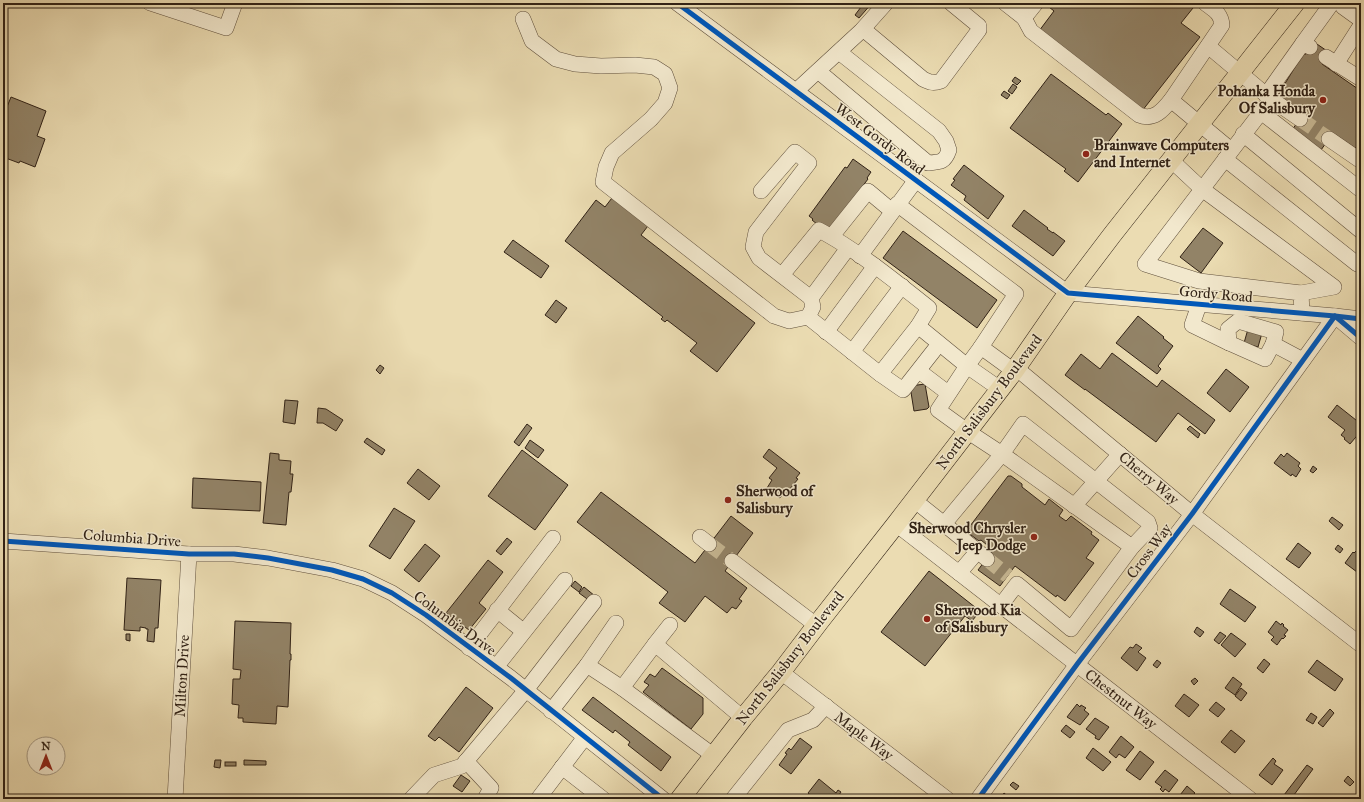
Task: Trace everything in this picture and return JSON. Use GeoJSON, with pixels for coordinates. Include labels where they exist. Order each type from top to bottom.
{"type":"FeatureCollection","features":[{"type":"Feature","properties":{"kind":"main road","name":"North Salisbury Boulevard"},"geometry":{"type":"LineString","coordinates":[[680,799],[781,672],[1000,389],[1068,293],[1112,235],[1295,3]]}},
{"type":"Feature","properties":{"kind":"street"},"geometry":{"type":"LineString","coordinates":[[150,3],[226,28],[235,3]]}},
{"type":"Feature","properties":{"kind":"street","name":"West Gordy Road"},"geometry":{"type":"LineString","coordinates":[[677,3],[1068,293]]}},
{"type":"Feature","properties":{"kind":"street"},"geometry":{"type":"LineString","coordinates":[[796,91],[863,29],[886,3]]}},
{"type":"Feature","properties":{"kind":"street"},"geometry":{"type":"LineString","coordinates":[[863,29],[923,79],[936,83],[940,81],[979,30],[979,26],[951,3]]}},
{"type":"Feature","properties":{"kind":"street"},"geometry":{"type":"LineString","coordinates":[[1005,3],[1024,18],[1031,31],[1139,115],[1148,117],[1162,112],[1222,25],[1222,18],[1205,3]]}},
{"type":"Feature","properties":{"kind":"street"},"geometry":{"type":"LineString","coordinates":[[1024,18],[1036,3]]}},
{"type":"Feature","properties":{"kind":"street"},"geometry":{"type":"LineString","coordinates":[[1171,160],[1202,189],[1334,287],[1301,293],[1199,281],[1145,264],[1202,189],[1243,134],[1261,112],[1268,97],[1339,4],[1361,20]]}},
{"type":"Feature","properties":{"kind":"street"},"geometry":{"type":"LineString","coordinates":[[524,19],[532,41],[556,59],[575,64],[601,66],[635,65],[654,67],[665,74],[670,88],[665,103],[651,119],[612,153],[606,167],[603,182],[774,316],[789,321],[808,318],[903,390],[939,344]]}},
{"type":"Feature","properties":{"kind":"street"},"geometry":{"type":"LineString","coordinates":[[1361,25],[1331,61],[1361,79]]}},
{"type":"Feature","properties":{"kind":"street"},"geometry":{"type":"LineString","coordinates":[[1208,46],[1268,97],[1300,119]]}},
{"type":"Feature","properties":{"kind":"street"},"geometry":{"type":"LineString","coordinates":[[818,71],[928,163],[940,162],[946,158],[949,150],[946,141],[939,131],[839,52]]}},
{"type":"Feature","properties":{"kind":"street"},"geometry":{"type":"LineString","coordinates":[[1171,100],[1200,124],[1228,154],[1357,264]]}},
{"type":"Feature","properties":{"kind":"street"},"geometry":{"type":"LineString","coordinates":[[1261,112],[1361,190]]}},
{"type":"Feature","properties":{"kind":"street"},"geometry":{"type":"LineString","coordinates":[[1243,134],[1361,231]]}},
{"type":"Feature","properties":{"kind":"street"},"geometry":{"type":"LineString","coordinates":[[1325,162],[1333,142],[1361,161]]}},
{"type":"Feature","properties":{"kind":"street"},"geometry":{"type":"LineString","coordinates":[[761,191],[794,152],[809,164],[756,232],[753,247],[759,258],[811,298],[813,307],[808,318]]}},
{"type":"Feature","properties":{"kind":"street"},"geometry":{"type":"LineString","coordinates":[[811,298],[895,208],[916,180]]}},
{"type":"Feature","properties":{"kind":"street"},"geometry":{"type":"LineString","coordinates":[[832,236],[868,191],[895,208],[1016,294],[938,410],[967,432],[1002,454],[1132,547]]}},
{"type":"Feature","properties":{"kind":"street"},"geometry":{"type":"LineString","coordinates":[[782,275],[819,230],[832,236],[875,266],[929,308],[918,326],[880,374]]}},
{"type":"Feature","properties":{"kind":"street"},"geometry":{"type":"LineString","coordinates":[[826,332],[875,266]]}},
{"type":"Feature","properties":{"kind":"street"},"geometry":{"type":"LineString","coordinates":[[852,352],[902,286]]}},
{"type":"Feature","properties":{"kind":"street"},"geometry":{"type":"LineString","coordinates":[[1247,309],[1249,287]]}},
{"type":"Feature","properties":{"kind":"street","name":"Gordy Road"},"geometry":{"type":"LineString","coordinates":[[1068,293],[1335,316],[1361,320]]}},
{"type":"Feature","properties":{"kind":"street"},"geometry":{"type":"LineString","coordinates":[[1301,293],[1302,313]]}},
{"type":"Feature","properties":{"kind":"street"},"geometry":{"type":"LineString","coordinates":[[1199,305],[1192,325],[1229,343],[1265,358],[1273,344],[1276,332],[1238,321],[1228,329],[1229,343]]}},
{"type":"Feature","properties":{"kind":"street"},"geometry":{"type":"LineString","coordinates":[[1261,327],[1266,310]]}},
{"type":"Feature","properties":{"kind":"street"},"geometry":{"type":"LineString","coordinates":[[1335,316],[1361,338]]}},
{"type":"Feature","properties":{"kind":"street","name":"Cross Way"},"geometry":{"type":"LineString","coordinates":[[978,799],[1077,665],[1192,514],[1335,316]]}},
{"type":"Feature","properties":{"kind":"street"},"geometry":{"type":"LineString","coordinates":[[918,326],[967,366],[1000,389]]}},
{"type":"Feature","properties":{"kind":"street"},"geometry":{"type":"LineString","coordinates":[[1273,344],[1303,360]]}},
{"type":"Feature","properties":{"kind":"street","name":"Cherry Way"},"geometry":{"type":"LineString","coordinates":[[981,347],[1015,369],[1192,514],[1361,645]]}},
{"type":"Feature","properties":{"kind":"street"},"geometry":{"type":"LineString","coordinates":[[919,371],[948,393]]}},
{"type":"Feature","properties":{"kind":"street"},"geometry":{"type":"LineString","coordinates":[[944,524],[1002,454],[1023,424],[1148,522],[1150,528],[1132,547],[1071,629],[1012,580],[1000,606]]}},
{"type":"Feature","properties":{"kind":"street"},"geometry":{"type":"LineString","coordinates":[[1074,506],[1120,454]]}},
{"type":"Feature","properties":{"kind":"street"},"geometry":{"type":"LineString","coordinates":[[914,500],[982,555],[959,573]]}},
{"type":"Feature","properties":{"kind":"street","name":"Chestnut Way"},"geometry":{"type":"LineString","coordinates":[[896,524],[1250,799]]}},
{"type":"Feature","properties":{"kind":"street"},"geometry":{"type":"LineString","coordinates":[[469,648],[553,538]]}},
{"type":"Feature","properties":{"kind":"street","name":"Columbia Drive"},"geometry":{"type":"LineString","coordinates":[[3,541],[189,554],[234,554],[268,558],[332,570],[363,579],[398,597],[426,615],[526,690],[663,799]]}},
{"type":"Feature","properties":{"kind":"street","name":"Milton Drive"},"geometry":{"type":"LineString","coordinates":[[176,799],[189,554]]}},
{"type":"Feature","properties":{"kind":"street"},"geometry":{"type":"LineString","coordinates":[[732,561],[816,626]]}},
{"type":"Feature","properties":{"kind":"street"},"geometry":{"type":"LineString","coordinates":[[496,667],[523,631],[565,580]]}},
{"type":"Feature","properties":{"kind":"street"},"geometry":{"type":"LineString","coordinates":[[411,799],[434,775],[462,766],[526,690],[594,602]]}},
{"type":"Feature","properties":{"kind":"street"},"geometry":{"type":"LineString","coordinates":[[497,610],[523,631]]}},
{"type":"Feature","properties":{"kind":"street"},"geometry":{"type":"LineString","coordinates":[[551,711],[587,665],[616,623]]}},
{"type":"Feature","properties":{"kind":"street"},"geometry":{"type":"LineString","coordinates":[[622,688],[670,626]]}},
{"type":"Feature","properties":{"kind":"street"},"geometry":{"type":"LineString","coordinates":[[655,644],[743,718]]}},
{"type":"Feature","properties":{"kind":"street"},"geometry":{"type":"LineString","coordinates":[[587,665],[622,688],[714,756]]}},
{"type":"Feature","properties":{"kind":"street","name":"Maple Way"},"geometry":{"type":"LineString","coordinates":[[781,672],[947,799]]}},
{"type":"Feature","properties":{"kind":"street"},"geometry":{"type":"LineString","coordinates":[[733,799],[788,730],[814,720],[826,706]]}},
{"type":"Feature","properties":{"kind":"street"},"geometry":{"type":"LineString","coordinates":[[538,799],[585,737]]}},
{"type":"Feature","properties":{"kind":"street"},"geometry":{"type":"LineString","coordinates":[[466,761],[491,788],[485,799]]}},
{"type":"Feature","properties":{"kind":"street"},"geometry":{"type":"LineString","coordinates":[[562,767],[603,799]]}},
{"type":"Feature","properties":{"kind":"building"},"geometry":{"type":"Polygon","coordinates":[[[864,3],[872,3],[859,18],[855,15],[864,3]]]}},
{"type":"Feature","properties":{"kind":"building"},"geometry":{"type":"Polygon","coordinates":[[[1044,3],[1197,3],[1181,23],[1200,37],[1142,111],[1039,31],[1054,11],[1044,3]]]}},
{"type":"Feature","properties":{"kind":"building","name":"Pohanka Honda Of Salisbury"},"geometry":{"type":"Polygon","coordinates":[[[1314,42],[1330,53],[1322,64],[1361,91],[1361,149],[1357,146],[1355,148],[1333,133],[1321,150],[1292,130],[1304,113],[1278,95],[1303,54],[1306,54],[1314,42]]]}},
{"type":"Feature","properties":{"kind":"building"},"geometry":{"type":"Polygon","coordinates":[[[1051,74],[1106,115],[1108,113],[1122,124],[1078,182],[1064,171],[1066,169],[1010,128],[1051,74]]]}},
{"type":"Feature","properties":{"kind":"building"},"geometry":{"type":"Polygon","coordinates":[[[1015,77],[1021,81],[1017,85],[1012,81],[1015,77]]]}},
{"type":"Feature","properties":{"kind":"building"},"geometry":{"type":"Polygon","coordinates":[[[1013,84],[1017,87],[1012,94],[1008,91],[1013,84]]]}},
{"type":"Feature","properties":{"kind":"building"},"geometry":{"type":"Polygon","coordinates":[[[1004,91],[1010,95],[1007,99],[1001,95],[1004,91]]]}},
{"type":"Feature","properties":{"kind":"building"},"geometry":{"type":"Polygon","coordinates":[[[11,97],[46,111],[37,136],[45,139],[35,167],[20,161],[19,163],[3,157],[3,111],[5,112],[11,97]]]}},
{"type":"Feature","properties":{"kind":"building"},"geometry":{"type":"Polygon","coordinates":[[[853,159],[871,172],[867,178],[868,179],[829,231],[823,229],[809,216],[845,167],[847,168],[853,159]]]}},
{"type":"Feature","properties":{"kind":"building"},"geometry":{"type":"Polygon","coordinates":[[[964,165],[1004,196],[988,219],[964,200],[966,196],[951,185],[955,180],[953,179],[964,165]]]}},
{"type":"Feature","properties":{"kind":"building"},"geometry":{"type":"Polygon","coordinates":[[[615,194],[651,222],[641,235],[755,323],[717,372],[690,351],[697,343],[667,320],[665,322],[661,319],[663,317],[565,241],[596,200],[605,207],[615,194]]]}},
{"type":"Feature","properties":{"kind":"building"},"geometry":{"type":"Polygon","coordinates":[[[1024,210],[1048,228],[1047,229],[1065,241],[1053,256],[1012,226],[1024,210]]]}},
{"type":"Feature","properties":{"kind":"building"},"geometry":{"type":"Polygon","coordinates":[[[1203,228],[1223,243],[1201,273],[1180,257],[1203,228]]]}},
{"type":"Feature","properties":{"kind":"building"},"geometry":{"type":"Polygon","coordinates":[[[903,231],[997,300],[977,328],[883,258],[903,231]]]}},
{"type":"Feature","properties":{"kind":"building"},"geometry":{"type":"Polygon","coordinates":[[[513,240],[549,266],[541,278],[504,252],[513,240]]]}},
{"type":"Feature","properties":{"kind":"building"},"geometry":{"type":"Polygon","coordinates":[[[556,300],[567,308],[556,323],[545,315],[556,300]]]}},
{"type":"Feature","properties":{"kind":"building"},"geometry":{"type":"Polygon","coordinates":[[[1138,316],[1173,346],[1158,366],[1161,369],[1157,374],[1116,343],[1138,316]]]}},
{"type":"Feature","properties":{"kind":"building"},"geometry":{"type":"Polygon","coordinates":[[[1248,329],[1262,333],[1258,347],[1244,343],[1248,329]]]}},
{"type":"Feature","properties":{"kind":"building"},"geometry":{"type":"Polygon","coordinates":[[[1112,353],[1157,387],[1162,380],[1215,420],[1205,434],[1178,413],[1156,442],[1065,375],[1081,354],[1100,369],[1112,353]]]}},
{"type":"Feature","properties":{"kind":"building"},"geometry":{"type":"Polygon","coordinates":[[[380,365],[384,368],[380,374],[376,370],[380,365]]]}},
{"type":"Feature","properties":{"kind":"building"},"geometry":{"type":"Polygon","coordinates":[[[1226,369],[1249,387],[1230,412],[1207,393],[1226,369]]]}},
{"type":"Feature","properties":{"kind":"building"},"geometry":{"type":"Polygon","coordinates":[[[925,384],[929,407],[927,409],[914,411],[910,386],[925,384]]]}},
{"type":"Feature","properties":{"kind":"building"},"geometry":{"type":"Polygon","coordinates":[[[285,400],[298,401],[295,424],[283,422],[285,400]]]}},
{"type":"Feature","properties":{"kind":"building"},"geometry":{"type":"Polygon","coordinates":[[[1337,405],[1361,424],[1361,431],[1350,444],[1341,435],[1345,430],[1328,417],[1337,405]]]}},
{"type":"Feature","properties":{"kind":"building"},"geometry":{"type":"Polygon","coordinates":[[[318,408],[326,409],[343,420],[336,431],[323,423],[317,423],[318,408]]]}},
{"type":"Feature","properties":{"kind":"building"},"geometry":{"type":"Polygon","coordinates":[[[527,424],[532,428],[519,446],[514,442],[527,424]]]}},
{"type":"Feature","properties":{"kind":"building"},"geometry":{"type":"Polygon","coordinates":[[[1190,426],[1200,434],[1198,438],[1187,429],[1190,426]]]}},
{"type":"Feature","properties":{"kind":"building"},"geometry":{"type":"Polygon","coordinates":[[[367,438],[385,450],[382,455],[364,442],[367,438]]]}},
{"type":"Feature","properties":{"kind":"building"},"geometry":{"type":"Polygon","coordinates":[[[530,440],[544,450],[538,458],[525,448],[530,440]]]}},
{"type":"Feature","properties":{"kind":"building"},"geometry":{"type":"Polygon","coordinates":[[[769,449],[800,473],[796,478],[798,479],[785,495],[784,494],[780,498],[767,488],[772,480],[769,478],[777,468],[763,457],[769,449]]]}},
{"type":"Feature","properties":{"kind":"building"},"geometry":{"type":"Polygon","coordinates":[[[522,450],[568,485],[535,530],[488,496],[522,450]]]}},
{"type":"Feature","properties":{"kind":"building"},"geometry":{"type":"Polygon","coordinates":[[[270,453],[279,454],[279,460],[291,461],[290,474],[293,474],[291,492],[289,492],[286,525],[263,523],[270,453]]]}},
{"type":"Feature","properties":{"kind":"building"},"geometry":{"type":"Polygon","coordinates":[[[1287,453],[1300,463],[1298,466],[1301,469],[1296,477],[1292,474],[1291,476],[1274,463],[1281,454],[1284,457],[1287,453]]]}},
{"type":"Feature","properties":{"kind":"building"},"geometry":{"type":"Polygon","coordinates":[[[1313,466],[1317,469],[1313,473],[1310,471],[1313,466]]]}},
{"type":"Feature","properties":{"kind":"building"},"geometry":{"type":"Polygon","coordinates":[[[418,469],[440,486],[429,500],[407,483],[418,469]]]}},
{"type":"Feature","properties":{"kind":"building","name":"Sherwood Chrysler Jeep Dodge"},"geometry":{"type":"Polygon","coordinates":[[[1008,476],[1011,476],[1022,484],[1022,487],[1045,505],[1049,499],[1063,510],[1059,516],[1066,521],[1071,516],[1092,532],[1091,534],[1099,540],[1086,558],[1094,563],[1065,601],[1057,595],[1056,597],[1015,566],[1000,586],[978,570],[993,550],[981,540],[979,541],[967,532],[967,530],[1008,476]]]}},
{"type":"Feature","properties":{"kind":"building"},"geometry":{"type":"Polygon","coordinates":[[[193,478],[261,482],[260,511],[192,508],[193,478]]]}},
{"type":"Feature","properties":{"kind":"building"},"geometry":{"type":"Polygon","coordinates":[[[601,492],[695,563],[731,516],[753,533],[725,571],[747,588],[739,599],[742,601],[736,609],[732,607],[727,613],[705,596],[685,622],[659,603],[668,592],[577,522],[601,492]]]}},
{"type":"Feature","properties":{"kind":"building"},"geometry":{"type":"Polygon","coordinates":[[[394,508],[415,521],[390,559],[369,546],[394,508]]]}},
{"type":"Feature","properties":{"kind":"building"},"geometry":{"type":"Polygon","coordinates":[[[1332,517],[1343,525],[1339,530],[1329,521],[1332,517]]]}},
{"type":"Feature","properties":{"kind":"building"},"geometry":{"type":"Polygon","coordinates":[[[507,538],[512,542],[501,555],[496,551],[507,538]]]}},
{"type":"Feature","properties":{"kind":"building"},"geometry":{"type":"Polygon","coordinates":[[[1298,543],[1311,553],[1299,568],[1286,559],[1298,543]]]}},
{"type":"Feature","properties":{"kind":"building"},"geometry":{"type":"Polygon","coordinates":[[[425,544],[440,556],[419,582],[404,570],[425,544]]]}},
{"type":"Feature","properties":{"kind":"building"},"geometry":{"type":"Polygon","coordinates":[[[1338,545],[1343,549],[1340,553],[1335,549],[1338,545]]]}},
{"type":"Feature","properties":{"kind":"building"},"geometry":{"type":"Polygon","coordinates":[[[1361,546],[1361,575],[1345,563],[1353,552],[1358,551],[1361,546]]]}},
{"type":"Feature","properties":{"kind":"building"},"geometry":{"type":"Polygon","coordinates":[[[488,560],[503,572],[479,603],[486,609],[469,630],[446,613],[488,560]]]}},
{"type":"Feature","properties":{"kind":"building","name":"Sherwood Kia of Salisbury"},"geometry":{"type":"Polygon","coordinates":[[[929,571],[980,611],[972,621],[965,616],[925,666],[881,632],[929,571]]]}},
{"type":"Feature","properties":{"kind":"building"},"geometry":{"type":"Polygon","coordinates":[[[127,578],[161,580],[158,628],[155,628],[154,642],[147,641],[148,629],[146,628],[140,627],[140,631],[124,630],[127,578]]]}},
{"type":"Feature","properties":{"kind":"building"},"geometry":{"type":"Polygon","coordinates":[[[575,581],[582,587],[579,592],[571,586],[575,581]]]}},
{"type":"Feature","properties":{"kind":"building"},"geometry":{"type":"Polygon","coordinates":[[[584,587],[595,596],[590,601],[579,593],[584,587]]]}},
{"type":"Feature","properties":{"kind":"building"},"geometry":{"type":"Polygon","coordinates":[[[1230,589],[1256,607],[1245,622],[1220,604],[1230,589]]]}},
{"type":"Feature","properties":{"kind":"building"},"geometry":{"type":"Polygon","coordinates":[[[235,621],[291,623],[291,660],[288,707],[277,706],[276,724],[243,722],[243,718],[238,718],[239,705],[232,704],[233,679],[240,679],[241,670],[233,669],[235,621]]]}},
{"type":"Feature","properties":{"kind":"building"},"geometry":{"type":"Polygon","coordinates":[[[1276,621],[1281,625],[1282,623],[1288,630],[1284,635],[1286,636],[1283,639],[1282,638],[1277,645],[1271,640],[1274,637],[1268,632],[1276,621]]]}},
{"type":"Feature","properties":{"kind":"building"},"geometry":{"type":"Polygon","coordinates":[[[1197,627],[1204,632],[1200,637],[1194,632],[1197,627]]]}},
{"type":"Feature","properties":{"kind":"building"},"geometry":{"type":"Polygon","coordinates":[[[1220,632],[1226,636],[1219,644],[1214,640],[1220,632]]]}},
{"type":"Feature","properties":{"kind":"building"},"geometry":{"type":"Polygon","coordinates":[[[1231,633],[1246,644],[1235,657],[1221,645],[1231,633]]]}},
{"type":"Feature","properties":{"kind":"building"},"geometry":{"type":"Polygon","coordinates":[[[126,634],[130,634],[130,641],[126,640],[126,634]]]}},
{"type":"Feature","properties":{"kind":"building"},"geometry":{"type":"Polygon","coordinates":[[[1136,644],[1142,648],[1138,652],[1146,658],[1137,671],[1121,658],[1130,647],[1133,648],[1136,644]]]}},
{"type":"Feature","properties":{"kind":"building"},"geometry":{"type":"Polygon","coordinates":[[[1264,659],[1270,664],[1263,673],[1257,668],[1264,659]]]}},
{"type":"Feature","properties":{"kind":"building"},"geometry":{"type":"Polygon","coordinates":[[[1157,660],[1161,663],[1157,668],[1153,665],[1157,660]]]}},
{"type":"Feature","properties":{"kind":"building"},"geometry":{"type":"Polygon","coordinates":[[[1317,660],[1343,679],[1335,691],[1308,672],[1317,660]]]}},
{"type":"Feature","properties":{"kind":"building"},"geometry":{"type":"Polygon","coordinates":[[[662,668],[703,698],[703,714],[691,729],[643,692],[649,685],[644,682],[650,674],[655,677],[662,668]]]}},
{"type":"Feature","properties":{"kind":"building"},"geometry":{"type":"Polygon","coordinates":[[[1233,677],[1242,684],[1235,695],[1225,688],[1233,677]]]}},
{"type":"Feature","properties":{"kind":"building"},"geometry":{"type":"Polygon","coordinates":[[[1195,678],[1198,681],[1194,685],[1191,681],[1195,678]]]}},
{"type":"Feature","properties":{"kind":"building"},"geometry":{"type":"Polygon","coordinates":[[[466,687],[493,708],[459,752],[439,737],[435,741],[428,736],[466,687]]]}},
{"type":"Feature","properties":{"kind":"building"},"geometry":{"type":"Polygon","coordinates":[[[1241,688],[1247,693],[1241,701],[1235,696],[1241,688]]]}},
{"type":"Feature","properties":{"kind":"building"},"geometry":{"type":"Polygon","coordinates":[[[1184,694],[1199,705],[1189,717],[1175,706],[1184,694]]]}},
{"type":"Feature","properties":{"kind":"building"},"geometry":{"type":"Polygon","coordinates":[[[593,697],[671,757],[661,771],[628,745],[630,742],[615,730],[613,733],[582,710],[593,697]]]}},
{"type":"Feature","properties":{"kind":"building"},"geometry":{"type":"Polygon","coordinates":[[[1216,702],[1225,709],[1218,717],[1209,710],[1216,702]]]}},
{"type":"Feature","properties":{"kind":"building"},"geometry":{"type":"Polygon","coordinates":[[[1077,704],[1080,707],[1081,705],[1086,708],[1084,710],[1089,714],[1080,725],[1067,717],[1077,704]]]}},
{"type":"Feature","properties":{"kind":"building"},"geometry":{"type":"Polygon","coordinates":[[[1330,709],[1334,713],[1323,727],[1318,723],[1330,709]]]}},
{"type":"Feature","properties":{"kind":"building"},"geometry":{"type":"Polygon","coordinates":[[[1311,713],[1317,717],[1313,724],[1306,720],[1311,713]]]}},
{"type":"Feature","properties":{"kind":"building"},"geometry":{"type":"Polygon","coordinates":[[[1095,718],[1109,727],[1099,740],[1086,729],[1095,718]]]}},
{"type":"Feature","properties":{"kind":"building"},"geometry":{"type":"Polygon","coordinates":[[[1066,725],[1075,732],[1070,738],[1061,731],[1066,725]]]}},
{"type":"Feature","properties":{"kind":"building"},"geometry":{"type":"Polygon","coordinates":[[[1231,730],[1245,741],[1235,753],[1221,742],[1231,730]]]}},
{"type":"Feature","properties":{"kind":"building"},"geometry":{"type":"Polygon","coordinates":[[[1121,736],[1134,747],[1125,758],[1119,754],[1116,758],[1109,752],[1121,736]]]}},
{"type":"Feature","properties":{"kind":"building"},"geometry":{"type":"Polygon","coordinates":[[[800,738],[812,747],[791,774],[779,765],[787,754],[785,753],[789,748],[791,750],[800,738]]]}},
{"type":"Feature","properties":{"kind":"building"},"geometry":{"type":"Polygon","coordinates":[[[1093,748],[1111,762],[1103,771],[1086,758],[1093,748]]]}},
{"type":"Feature","properties":{"kind":"building"},"geometry":{"type":"Polygon","coordinates":[[[1140,751],[1154,762],[1140,780],[1126,770],[1140,751]]]}},
{"type":"Feature","properties":{"kind":"building"},"geometry":{"type":"Polygon","coordinates":[[[1273,758],[1276,761],[1274,764],[1283,770],[1272,785],[1259,775],[1273,758]]]}},
{"type":"Feature","properties":{"kind":"building"},"geometry":{"type":"Polygon","coordinates":[[[215,760],[221,760],[220,768],[214,767],[215,760]]]}},
{"type":"Feature","properties":{"kind":"building"},"geometry":{"type":"Polygon","coordinates":[[[244,760],[266,761],[266,765],[244,765],[244,760]]]}},
{"type":"Feature","properties":{"kind":"building"},"geometry":{"type":"Polygon","coordinates":[[[225,762],[236,762],[236,766],[225,766],[225,762]]]}},
{"type":"Feature","properties":{"kind":"building"},"geometry":{"type":"Polygon","coordinates":[[[1307,765],[1313,769],[1291,799],[1289,799],[1284,795],[1307,765]]]}},
{"type":"Feature","properties":{"kind":"building"},"geometry":{"type":"Polygon","coordinates":[[[1165,770],[1178,780],[1169,792],[1165,789],[1163,792],[1160,789],[1162,787],[1155,782],[1165,770]]]}},
{"type":"Feature","properties":{"kind":"building"},"geometry":{"type":"Polygon","coordinates":[[[461,775],[470,781],[462,792],[453,786],[461,775]]]}},
{"type":"Feature","properties":{"kind":"building"},"geometry":{"type":"Polygon","coordinates":[[[1348,776],[1354,782],[1350,786],[1344,781],[1348,776]]]}},
{"type":"Feature","properties":{"kind":"building"},"geometry":{"type":"Polygon","coordinates":[[[819,779],[836,793],[838,790],[841,792],[839,795],[844,799],[815,799],[808,793],[819,779]]]}},
{"type":"Feature","properties":{"kind":"building"},"geometry":{"type":"Polygon","coordinates":[[[1013,782],[1019,786],[1016,790],[1010,785],[1013,782]]]}},
{"type":"Feature","properties":{"kind":"building"},"geometry":{"type":"Polygon","coordinates":[[[1187,786],[1195,793],[1194,794],[1199,798],[1198,799],[1177,799],[1187,786]]]}},
{"type":"Feature","properties":{"kind":"building"},"geometry":{"type":"Polygon","coordinates":[[[1004,793],[1011,799],[1000,799],[1004,793]]]}},
{"type":"Feature","properties":{"kind":"tunnel"},"geometry":{"type":"LineString","coordinates":[[1300,119],[1329,139]]}},
{"type":"Feature","properties":{"kind":"tunnel"},"geometry":{"type":"LineString","coordinates":[[709,544],[732,561]]}},
{"type":"Feature","properties":{"kind":"tunnel"},"geometry":{"type":"LineString","coordinates":[[987,559],[1008,576]]}},
{"type":"Feature","properties":{"kind":"cycle path"},"geometry":{"type":"LineString","coordinates":[[677,3],[1068,293],[1361,319]]}},
{"type":"Feature","properties":{"kind":"cycle path"},"geometry":{"type":"LineString","coordinates":[[978,799],[1078,663],[1192,514],[1335,316],[1361,338]]}},
{"type":"Feature","properties":{"kind":"cycle path"},"geometry":{"type":"LineString","coordinates":[[3,541],[189,554],[234,554],[268,558],[332,570],[363,579],[392,593],[426,615],[511,678],[663,799]]}},
{"type":"Feature","properties":{"kind":"place","name":"Pohanka Honda Of Salisbury"},"geometry":{"type":"Point","coordinates":[1323,100]}},
{"type":"Feature","properties":{"kind":"place","name":"Brainwave Computers and Internet"},"geometry":{"type":"Point","coordinates":[1086,154]}},
{"type":"Feature","properties":{"kind":"place","name":"Sherwood of Salisbury"},"geometry":{"type":"Point","coordinates":[728,500]}},
{"type":"Feature","properties":{"kind":"place","name":"Sherwood Chrysler Jeep Dodge"},"geometry":{"type":"Point","coordinates":[1034,537]}},
{"type":"Feature","properties":{"kind":"place","name":"Sherwood Kia of Salisbury"},"geometry":{"type":"Point","coordinates":[927,619]}}]}
